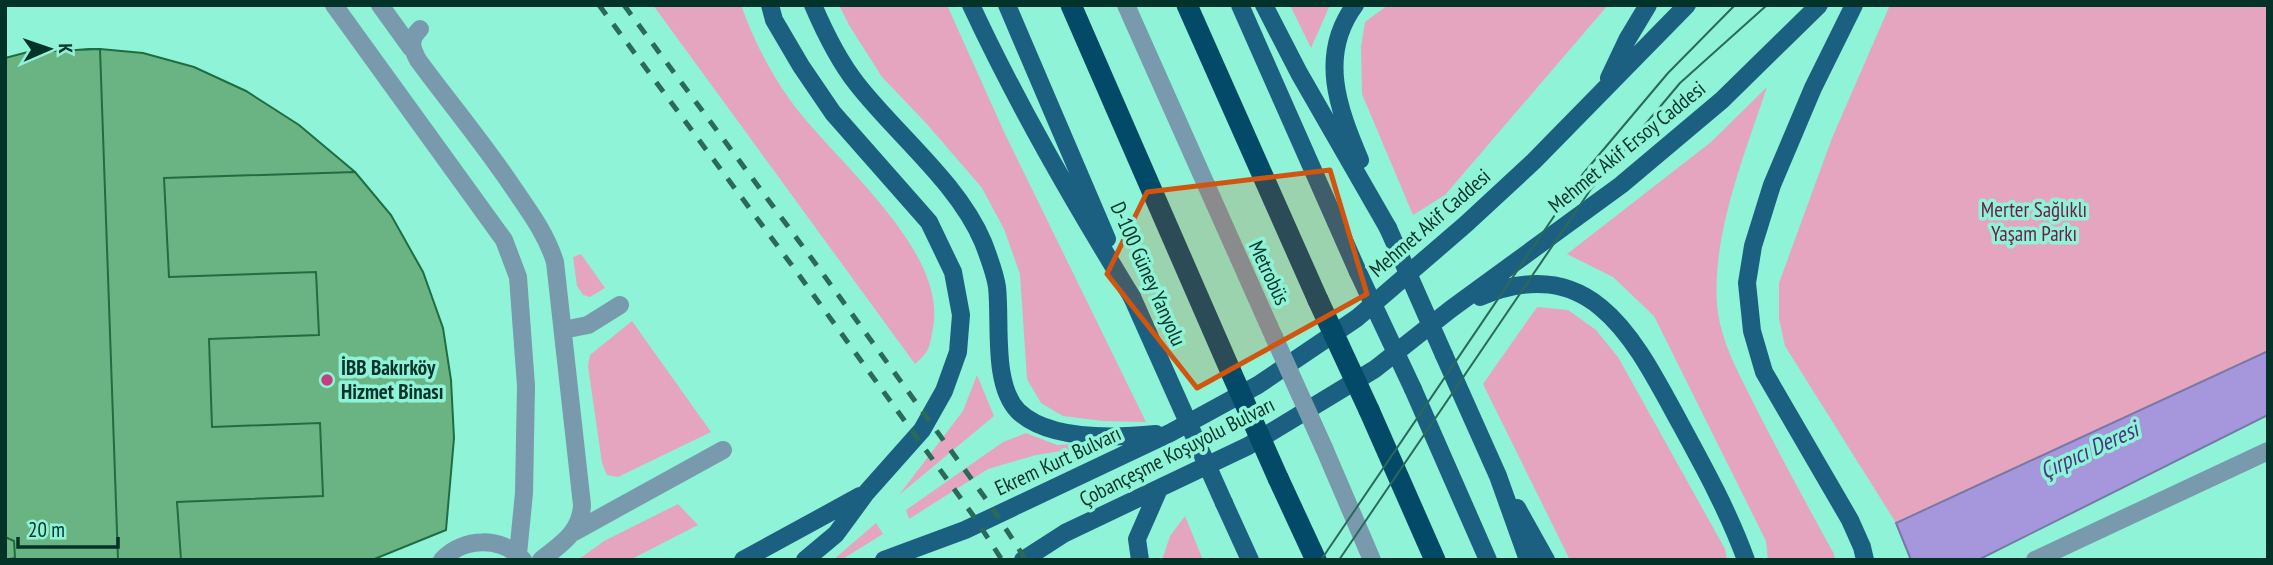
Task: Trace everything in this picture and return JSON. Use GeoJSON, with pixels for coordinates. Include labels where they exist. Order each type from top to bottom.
{"type":"FeatureCollection","features":[{"type":"Feature","properties":{"kind":"highway"},"geometry":{"type":"LineString","coordinates":[[1071,5],[1316,560]]}},
{"type":"Feature","properties":{"kind":"highway"},"geometry":{"type":"LineString","coordinates":[[1187,5],[1435,560]]}},
{"type":"Feature","properties":{"kind":"main road"},"geometry":{"type":"LineString","coordinates":[[769,5],[774,20],[801,66],[833,113],[929,222],[953,272],[961,315],[958,352],[944,391],[922,430],[866,493],[836,534],[806,560]]}},
{"type":"Feature","properties":{"kind":"main road"},"geometry":{"type":"LineString","coordinates":[[813,5],[834,50],[857,84],[968,213],[983,242],[997,286],[998,329],[1006,395],[1017,409],[1036,423],[1059,431],[1123,437],[1170,433]]}},
{"type":"Feature","properties":{"kind":"main road"},"geometry":{"type":"LineString","coordinates":[[971,5],[993,53],[1081,213],[1132,297]]}},
{"type":"Feature","properties":{"kind":"main road","name":"D-100 Güney Yanyolu"},"geometry":{"type":"LineString","coordinates":[[1006,5],[1132,297],[1250,560]]}},
{"type":"Feature","properties":{"kind":"main road"},"geometry":{"type":"LineString","coordinates":[[1240,5],[1488,560]]}},
{"type":"Feature","properties":{"kind":"main road"},"geometry":{"type":"LineString","coordinates":[[1264,5],[1299,73],[1388,228]]}},
{"type":"Feature","properties":{"kind":"main road"},"geometry":{"type":"LineString","coordinates":[[1355,5],[1343,21],[1333,57],[1336,94],[1351,140],[1388,228],[1498,476],[1528,560]]}},
{"type":"Feature","properties":{"kind":"main road"},"geometry":{"type":"LineString","coordinates":[[1601,94],[1627,40],[1648,5]]}},
{"type":"Feature","properties":{"kind":"main road","name":"Mehmet Akif Caddesi"},"geometry":{"type":"LineString","coordinates":[[1170,433],[1258,385],[1357,318],[1534,161],[1687,5]]}},
{"type":"Feature","properties":{"kind":"main road","name":"Mehmet Akif Ersoy Caddesi"},"geometry":{"type":"LineString","coordinates":[[1451,309],[1621,185],[1722,100],[1819,5]]}},
{"type":"Feature","properties":{"kind":"main road"},"geometry":{"type":"LineString","coordinates":[[1854,5],[1812,88],[1772,185],[1753,246],[1747,283],[1752,331],[1764,373],[1850,520],[1866,555]]}},
{"type":"Feature","properties":{"kind":"main road"},"geometry":{"type":"LineString","coordinates":[[1451,309],[1500,289],[1542,283],[1574,291],[1609,312],[1641,351],[1733,523],[1746,560]]}},
{"type":"Feature","properties":{"kind":"main road","name":"Çobançeşme Koşuyolu Bulvarı"},"geometry":{"type":"LineString","coordinates":[[1023,560],[1065,533],[1248,446],[1375,369],[1451,309]]}},
{"type":"Feature","properties":{"kind":"main road","name":"Ekrem Kurt Bulvarı"},"geometry":{"type":"LineString","coordinates":[[965,530],[1170,433]]}},
{"type":"Feature","properties":{"kind":"main road"},"geometry":{"type":"LineString","coordinates":[[1498,476],[1546,560]]}},
{"type":"Feature","properties":{"kind":"main road"},"geometry":{"type":"LineString","coordinates":[[1140,560],[1137,539],[1158,489]]}},
{"type":"Feature","properties":{"kind":"main road"},"geometry":{"type":"LineString","coordinates":[[743,560],[866,493]]}},
{"type":"Feature","properties":{"kind":"main road"},"geometry":{"type":"LineString","coordinates":[[884,560],[965,530]]}},
{"type":"Feature","properties":{"kind":"main road"},"geometry":{"type":"LineString","coordinates":[[919,560],[965,530]]}},
{"type":"Feature","properties":{"kind":"street"},"geometry":{"type":"LineString","coordinates":[[334,5],[504,240],[518,277],[526,386],[520,557]]}},
{"type":"Feature","properties":{"kind":"street"},"geometry":{"type":"LineString","coordinates":[[380,5],[502,171],[548,240],[555,262],[582,505],[582,519],[574,532]]}},
{"type":"Feature","properties":{"kind":"street","name":"Metrobüs"},"geometry":{"type":"LineString","coordinates":[[1126,5],[1372,560]]}},
{"type":"Feature","properties":{"kind":"street"},"geometry":{"type":"LineString","coordinates":[[411,48],[413,36],[420,29]]}},
{"type":"Feature","properties":{"kind":"street"},"geometry":{"type":"LineString","coordinates":[[563,330],[587,325],[620,305]]}},
{"type":"Feature","properties":{"kind":"street"},"geometry":{"type":"LineString","coordinates":[[541,560],[574,532],[723,450]]}},
{"type":"Feature","properties":{"kind":"street"},"geometry":{"type":"LineString","coordinates":[[2035,560],[2268,451]]}},
{"type":"Feature","properties":{"kind":"street"},"geometry":{"type":"LineString","coordinates":[[442,560],[466,544],[484,542],[502,545],[520,557]]}},
{"type":"Feature","properties":{"kind":"highlighted area"},"geometry":{"type":"Polygon","coordinates":[[[1330,170],[1367,294],[1197,388],[1107,274],[1147,192],[1330,170]]]}},
{"type":"Feature","properties":{"kind":"green space"},"geometry":{"type":"Polygon","coordinates":[[[653,5],[741,5],[762,54],[790,100],[883,206],[923,267],[933,298],[933,328],[928,348],[915,364],[653,5]]]}},
{"type":"Feature","properties":{"kind":"green space"},"geometry":{"type":"Polygon","coordinates":[[[839,5],[947,5],[1005,134],[1146,422],[1063,416],[1041,403],[1027,379],[1020,274],[1004,229],[982,188],[882,77],[839,5]]]}},
{"type":"Feature","properties":{"kind":"green space"},"geometry":{"type":"Polygon","coordinates":[[[1290,5],[1330,5],[1311,48],[1290,5]]]}},
{"type":"Feature","properties":{"kind":"green space"},"geometry":{"type":"Polygon","coordinates":[[[1388,5],[1608,5],[1445,195],[1413,215],[1362,94],[1361,47],[1365,22],[1388,5]]]}},
{"type":"Feature","properties":{"kind":"green space","name":"Merter Sağlıklı Yaşam Parkı"},"geometry":{"type":"Polygon","coordinates":[[[1890,5],[2268,5],[2268,351],[1896,523],[1785,346],[1779,319],[1779,283],[1832,138],[1890,5]]]}},
{"type":"Feature","properties":{"kind":"green space"},"geometry":{"type":"Polygon","coordinates":[[[1767,87],[1740,166],[1725,222],[1717,277],[1719,318],[1737,371],[1835,560],[1768,560],[1766,541],[1654,316],[1613,277],[1567,254],[1711,142],[1767,87]]]}},
{"type":"Feature","properties":{"kind":"green space"},"geometry":{"type":"Polygon","coordinates":[[[581,254],[605,288],[590,297],[583,295],[577,286],[573,257],[581,254]]]}},
{"type":"Feature","properties":{"kind":"green space"},"geometry":{"type":"Polygon","coordinates":[[[1537,307],[1568,310],[1596,330],[1618,357],[1725,549],[1727,560],[1570,560],[1483,384],[1537,307]]]}},
{"type":"Feature","properties":{"kind":"green space"},"geometry":{"type":"Polygon","coordinates":[[[632,321],[711,432],[618,477],[607,475],[602,463],[588,366],[590,355],[632,321]]]}},
{"type":"Feature","properties":{"kind":"green space"},"geometry":{"type":"Polygon","coordinates":[[[977,375],[994,416],[899,495],[963,411],[977,375]]]}},
{"type":"Feature","properties":{"kind":"green space"},"geometry":{"type":"Polygon","coordinates":[[[1026,433],[1057,445],[1088,443],[1080,448],[1036,455],[988,469],[909,519],[906,510],[1003,442],[1026,433]]]}},
{"type":"Feature","properties":{"kind":"green space"},"geometry":{"type":"Polygon","coordinates":[[[678,504],[698,525],[630,560],[578,560],[604,541],[678,504]]]}},
{"type":"Feature","properties":{"kind":"green space"},"geometry":{"type":"Polygon","coordinates":[[[1185,516],[1203,560],[1162,560],[1170,536],[1185,516]]]}},
{"type":"Feature","properties":{"kind":"green space"},"geometry":{"type":"Polygon","coordinates":[[[876,523],[883,534],[841,560],[833,560],[876,523]]]}},
{"type":"Feature","properties":{"kind":"water","name":"Çırpıcı Deresi"},"geometry":{"type":"Polygon","coordinates":[[[2268,351],[2268,415],[1978,560],[1911,560],[1896,523],[2268,351]]]}},
{"type":"Feature","properties":{"kind":"building"},"geometry":{"type":"Polygon","coordinates":[[[100,49],[118,560],[5,560],[15,558],[14,541],[5,537],[5,58],[28,52],[100,49]]]}},
{"type":"Feature","properties":{"kind":"building"},"geometry":{"type":"Polygon","coordinates":[[[100,49],[143,53],[194,67],[246,91],[299,125],[355,172],[391,215],[423,272],[443,328],[451,380],[454,438],[446,530],[372,560],[5,560],[5,58],[28,52],[100,49]]]}},
{"type":"Feature","properties":{"kind":"building"},"geometry":{"type":"Polygon","coordinates":[[[355,172],[391,215],[423,272],[443,328],[451,380],[454,438],[446,530],[372,560],[181,560],[177,502],[323,496],[320,423],[212,427],[209,339],[319,335],[316,272],[169,277],[164,178],[355,172]]]}},
{"type":"Feature","properties":{"kind":"tram line"},"geometry":{"type":"LineString","coordinates":[[1321,560],[1582,175],[1668,73],[1735,5]]}},
{"type":"Feature","properties":{"kind":"tram line"},"geometry":{"type":"LineString","coordinates":[[1339,560],[1591,189],[1680,83],[1767,5]]}},
{"type":"Feature","properties":{"kind":"railway"},"geometry":{"type":"LineString","coordinates":[[599,5],[799,275],[975,518],[1002,560]]}},
{"type":"Feature","properties":{"kind":"railway"},"geometry":{"type":"LineString","coordinates":[[624,5],[815,263],[991,506],[1026,560]]}},
{"type":"Feature","properties":{"kind":"place","name":"İBB Bakırköy Hizmet Binası"},"geometry":{"type":"Point","coordinates":[327,380]}}]}
